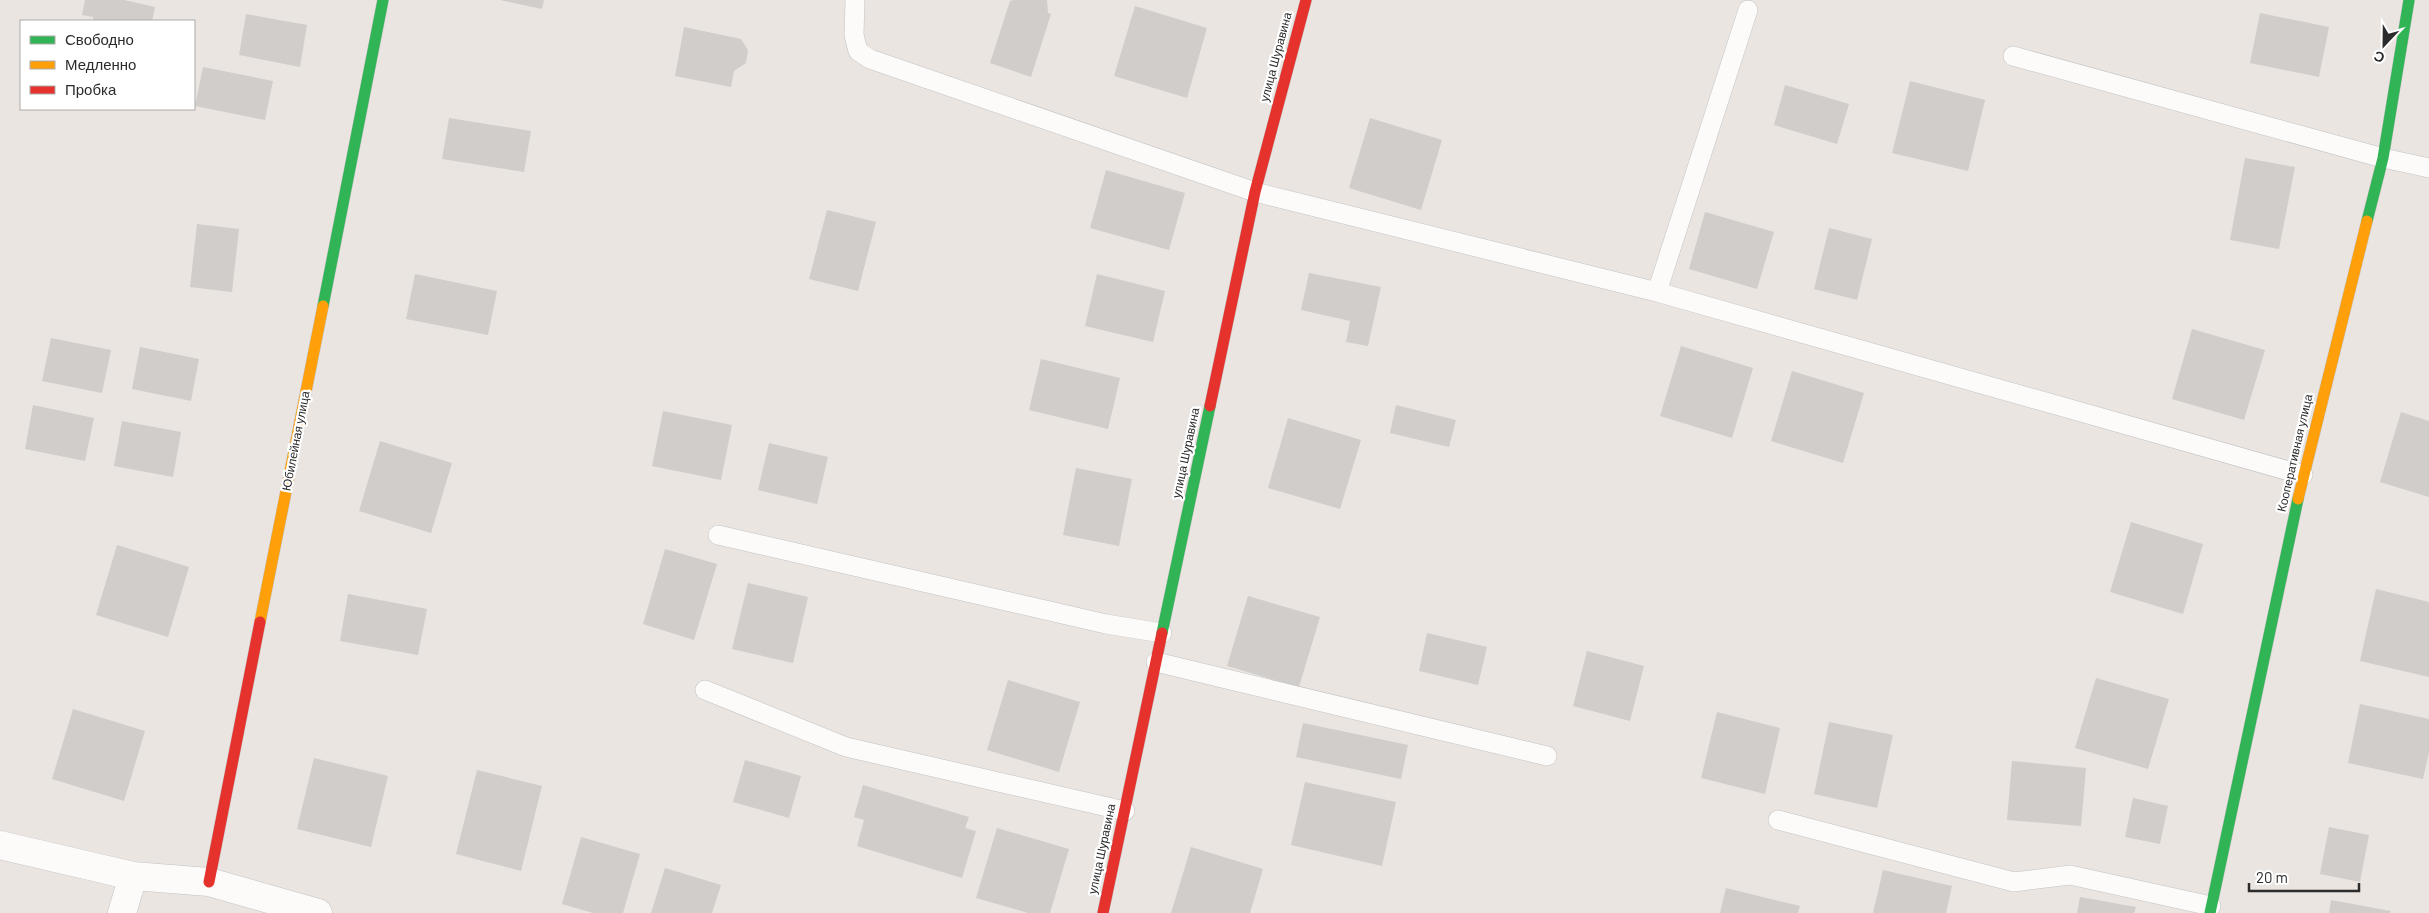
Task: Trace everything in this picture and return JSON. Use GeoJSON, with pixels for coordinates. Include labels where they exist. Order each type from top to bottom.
{"type":"FeatureCollection","features":[{"type":"Feature","properties":{"kind":"street","name":"Юбилейная улица"},"geometry":{"type":"LineString","coordinates":[[209,882],[383,0]]}},
{"type":"Feature","properties":{"kind":"street","name":"улица Шуравина"},"geometry":{"type":"LineString","coordinates":[[1103,913],[1255,192],[1306,0]]}},
{"type":"Feature","properties":{"kind":"street","name":"Кооперативная улица"},"geometry":{"type":"LineString","coordinates":[[2210,910],[2303,475],[2383,158],[2410,0]]}},
{"type":"Feature","properties":{"kind":"street"},"geometry":{"type":"LineString","coordinates":[[0,845],[133,876],[209,882],[318,913]]}},
{"type":"Feature","properties":{"kind":"street"},"geometry":{"type":"LineString","coordinates":[[122,913],[133,876]]}},
{"type":"Feature","properties":{"kind":"lane"},"geometry":{"type":"LineString","coordinates":[[855,0],[854,35],[858,51],[870,59],[1255,192],[1657,292],[2303,475]]}},
{"type":"Feature","properties":{"kind":"lane"},"geometry":{"type":"LineString","coordinates":[[1657,292],[1748,10]]}},
{"type":"Feature","properties":{"kind":"lane"},"geometry":{"type":"LineString","coordinates":[[2013,56],[2383,158],[2429,168]]}},
{"type":"Feature","properties":{"kind":"lane"},"geometry":{"type":"LineString","coordinates":[[718,535],[1106,624],[1162,633]]}},
{"type":"Feature","properties":{"kind":"lane"},"geometry":{"type":"LineString","coordinates":[[1156,662],[1546,756]]}},
{"type":"Feature","properties":{"kind":"lane"},"geometry":{"type":"LineString","coordinates":[[705,690],[846,747],[1125,811]]}},
{"type":"Feature","properties":{"kind":"lane"},"geometry":{"type":"LineString","coordinates":[[1778,820],[2014,882],[2070,875],[2210,910]]}},
{"type":"Feature","properties":{"kind":"building"},"geometry":{"type":"Polygon","coordinates":[[[85,0],[124,0],[155,7],[152,20],[93,20],[93,17],[82,15],[85,0]]]}},
{"type":"Feature","properties":{"kind":"building"},"geometry":{"type":"Polygon","coordinates":[[[500,0],[544,0],[542,9],[500,0]]]}},
{"type":"Feature","properties":{"kind":"building"},"geometry":{"type":"Polygon","coordinates":[[[1047,0],[1048,13],[1051,14],[1031,77],[990,63],[1010,1],[1047,0]]]}},
{"type":"Feature","properties":{"kind":"building"},"geometry":{"type":"Polygon","coordinates":[[[1135,6],[1207,28],[1187,98],[1114,76],[1135,6]]]}},
{"type":"Feature","properties":{"kind":"building"},"geometry":{"type":"Polygon","coordinates":[[[2260,13],[2329,27],[2319,77],[2250,63],[2260,13]]]}},
{"type":"Feature","properties":{"kind":"building"},"geometry":{"type":"Polygon","coordinates":[[[246,14],[307,25],[300,67],[239,55],[246,14]]]}},
{"type":"Feature","properties":{"kind":"building"},"geometry":{"type":"Polygon","coordinates":[[[684,27],[741,39],[748,50],[746,63],[734,71],[731,87],[675,76],[684,27]]]}},
{"type":"Feature","properties":{"kind":"building"},"geometry":{"type":"Polygon","coordinates":[[[203,67],[273,81],[265,120],[195,106],[203,67]]]}},
{"type":"Feature","properties":{"kind":"building"},"geometry":{"type":"Polygon","coordinates":[[[1910,81],[1985,100],[1968,171],[1892,153],[1910,81]]]}},
{"type":"Feature","properties":{"kind":"building"},"geometry":{"type":"Polygon","coordinates":[[[1785,85],[1849,104],[1837,144],[1774,125],[1785,85]]]}},
{"type":"Feature","properties":{"kind":"building"},"geometry":{"type":"Polygon","coordinates":[[[449,118],[531,131],[524,172],[442,159],[449,118]]]}},
{"type":"Feature","properties":{"kind":"building"},"geometry":{"type":"Polygon","coordinates":[[[1370,118],[1442,140],[1421,210],[1349,188],[1370,118]]]}},
{"type":"Feature","properties":{"kind":"building"},"geometry":{"type":"Polygon","coordinates":[[[2245,158],[2295,167],[2279,249],[2230,240],[2245,158]]]}},
{"type":"Feature","properties":{"kind":"building"},"geometry":{"type":"Polygon","coordinates":[[[1106,170],[1185,193],[1169,250],[1090,228],[1106,170]]]}},
{"type":"Feature","properties":{"kind":"building"},"geometry":{"type":"Polygon","coordinates":[[[827,210],[876,222],[858,291],[809,279],[827,210]]]}},
{"type":"Feature","properties":{"kind":"building"},"geometry":{"type":"Polygon","coordinates":[[[1705,212],[1774,232],[1757,289],[1689,269],[1705,212]]]}},
{"type":"Feature","properties":{"kind":"building"},"geometry":{"type":"Polygon","coordinates":[[[197,224],[239,229],[232,292],[190,287],[197,224]]]}},
{"type":"Feature","properties":{"kind":"building"},"geometry":{"type":"Polygon","coordinates":[[[1829,228],[1872,239],[1857,300],[1814,289],[1829,228]]]}},
{"type":"Feature","properties":{"kind":"building"},"geometry":{"type":"Polygon","coordinates":[[[1309,273],[1381,287],[1368,346],[1346,342],[1350,321],[1301,310],[1309,273]]]}},
{"type":"Feature","properties":{"kind":"building"},"geometry":{"type":"Polygon","coordinates":[[[415,274],[497,291],[488,335],[406,319],[415,274]]]}},
{"type":"Feature","properties":{"kind":"building"},"geometry":{"type":"Polygon","coordinates":[[[1097,274],[1165,291],[1153,342],[1085,326],[1097,274]]]}},
{"type":"Feature","properties":{"kind":"building"},"geometry":{"type":"Polygon","coordinates":[[[2192,329],[2265,350],[2244,420],[2172,399],[2192,329]]]}},
{"type":"Feature","properties":{"kind":"building"},"geometry":{"type":"Polygon","coordinates":[[[51,338],[111,350],[102,393],[42,381],[51,338]]]}},
{"type":"Feature","properties":{"kind":"building"},"geometry":{"type":"Polygon","coordinates":[[[1681,346],[1753,368],[1732,438],[1660,416],[1681,346]]]}},
{"type":"Feature","properties":{"kind":"building"},"geometry":{"type":"Polygon","coordinates":[[[140,347],[199,359],[191,401],[132,389],[140,347]]]}},
{"type":"Feature","properties":{"kind":"building"},"geometry":{"type":"Polygon","coordinates":[[[1041,359],[1120,378],[1108,429],[1029,410],[1041,359]]]}},
{"type":"Feature","properties":{"kind":"building"},"geometry":{"type":"Polygon","coordinates":[[[1792,371],[1864,393],[1843,463],[1771,441],[1792,371]]]}},
{"type":"Feature","properties":{"kind":"building"},"geometry":{"type":"Polygon","coordinates":[[[33,405],[94,418],[85,461],[25,449],[33,405]]]}},
{"type":"Feature","properties":{"kind":"building"},"geometry":{"type":"Polygon","coordinates":[[[1396,405],[1456,420],[1449,447],[1390,433],[1396,405]]]}},
{"type":"Feature","properties":{"kind":"building"},"geometry":{"type":"Polygon","coordinates":[[[663,411],[732,425],[721,480],[652,466],[663,411]]]}},
{"type":"Feature","properties":{"kind":"building"},"geometry":{"type":"Polygon","coordinates":[[[2401,412],[2429,421],[2429,497],[2380,482],[2401,412]]]}},
{"type":"Feature","properties":{"kind":"building"},"geometry":{"type":"Polygon","coordinates":[[[1288,418],[1361,440],[1340,509],[1268,488],[1288,418]]]}},
{"type":"Feature","properties":{"kind":"building"},"geometry":{"type":"Polygon","coordinates":[[[122,421],[181,432],[173,477],[114,466],[122,421]]]}},
{"type":"Feature","properties":{"kind":"building"},"geometry":{"type":"Polygon","coordinates":[[[380,441],[452,463],[431,533],[359,511],[380,441]]]}},
{"type":"Feature","properties":{"kind":"building"},"geometry":{"type":"Polygon","coordinates":[[[769,443],[828,457],[817,504],[758,490],[769,443]]]}},
{"type":"Feature","properties":{"kind":"building"},"geometry":{"type":"Polygon","coordinates":[[[1076,468],[1132,479],[1119,546],[1063,535],[1076,468]]]}},
{"type":"Feature","properties":{"kind":"building"},"geometry":{"type":"Polygon","coordinates":[[[2131,522],[2203,544],[2183,614],[2110,592],[2131,522]]]}},
{"type":"Feature","properties":{"kind":"building"},"geometry":{"type":"Polygon","coordinates":[[[117,545],[189,567],[168,637],[96,615],[117,545]]]}},
{"type":"Feature","properties":{"kind":"building"},"geometry":{"type":"Polygon","coordinates":[[[665,549],[717,564],[694,640],[643,624],[665,549]]]}},
{"type":"Feature","properties":{"kind":"building"},"geometry":{"type":"Polygon","coordinates":[[[748,583],[808,597],[793,663],[732,649],[748,583]]]}},
{"type":"Feature","properties":{"kind":"building"},"geometry":{"type":"Polygon","coordinates":[[[2376,589],[2429,602],[2429,677],[2360,661],[2376,589]]]}},
{"type":"Feature","properties":{"kind":"building"},"geometry":{"type":"Polygon","coordinates":[[[348,594],[427,609],[418,655],[340,641],[348,594]]]}},
{"type":"Feature","properties":{"kind":"building"},"geometry":{"type":"Polygon","coordinates":[[[1248,596],[1320,617],[1299,687],[1227,666],[1248,596]]]}},
{"type":"Feature","properties":{"kind":"building"},"geometry":{"type":"Polygon","coordinates":[[[1427,633],[1487,647],[1478,685],[1419,671],[1427,633]]]}},
{"type":"Feature","properties":{"kind":"building"},"geometry":{"type":"Polygon","coordinates":[[[1587,651],[1644,666],[1630,721],[1573,706],[1587,651]]]}},
{"type":"Feature","properties":{"kind":"building"},"geometry":{"type":"Polygon","coordinates":[[[2096,678],[2169,699],[2148,769],[2075,748],[2096,678]]]}},
{"type":"Feature","properties":{"kind":"building"},"geometry":{"type":"Polygon","coordinates":[[[1008,680],[1080,702],[1059,772],[987,750],[1008,680]]]}},
{"type":"Feature","properties":{"kind":"building"},"geometry":{"type":"Polygon","coordinates":[[[2360,704],[2429,719],[2429,752],[2423,779],[2348,763],[2360,704]]]}},
{"type":"Feature","properties":{"kind":"building"},"geometry":{"type":"Polygon","coordinates":[[[73,709],[145,731],[124,801],[52,779],[73,709]]]}},
{"type":"Feature","properties":{"kind":"building"},"geometry":{"type":"Polygon","coordinates":[[[1717,712],[1780,728],[1765,794],[1701,778],[1717,712]]]}},
{"type":"Feature","properties":{"kind":"building"},"geometry":{"type":"Polygon","coordinates":[[[1829,722],[1893,735],[1877,808],[1814,794],[1829,722]]]}},
{"type":"Feature","properties":{"kind":"building"},"geometry":{"type":"Polygon","coordinates":[[[1303,723],[1408,745],[1401,779],[1296,757],[1303,723]]]}},
{"type":"Feature","properties":{"kind":"building"},"geometry":{"type":"Polygon","coordinates":[[[314,758],[388,776],[371,847],[297,829],[314,758]]]}},
{"type":"Feature","properties":{"kind":"building"},"geometry":{"type":"Polygon","coordinates":[[[745,760],[801,776],[789,818],[733,802],[745,760]]]}},
{"type":"Feature","properties":{"kind":"building"},"geometry":{"type":"Polygon","coordinates":[[[2012,761],[2086,768],[2081,826],[2007,820],[2012,761]]]}},
{"type":"Feature","properties":{"kind":"building"},"geometry":{"type":"Polygon","coordinates":[[[477,770],[542,786],[521,871],[456,854],[477,770]]]}},
{"type":"Feature","properties":{"kind":"building"},"geometry":{"type":"Polygon","coordinates":[[[1305,782],[1396,802],[1382,866],[1291,845],[1305,782]]]}},
{"type":"Feature","properties":{"kind":"building"},"geometry":{"type":"Polygon","coordinates":[[[863,785],[969,817],[965,828],[976,831],[962,878],[857,846],[864,820],[854,817],[863,785]]]}},
{"type":"Feature","properties":{"kind":"building"},"geometry":{"type":"Polygon","coordinates":[[[2133,798],[2168,806],[2160,844],[2125,837],[2133,798]]]}},
{"type":"Feature","properties":{"kind":"building"},"geometry":{"type":"Polygon","coordinates":[[[2329,827],[2369,835],[2360,882],[2320,874],[2329,827]]]}},
{"type":"Feature","properties":{"kind":"building"},"geometry":{"type":"Polygon","coordinates":[[[997,828],[1069,849],[1050,913],[1028,913],[976,898],[997,828]]]}},
{"type":"Feature","properties":{"kind":"building"},"geometry":{"type":"Polygon","coordinates":[[[581,837],[640,854],[623,913],[593,913],[562,904],[581,837]]]}},
{"type":"Feature","properties":{"kind":"building"},"geometry":{"type":"Polygon","coordinates":[[[1191,847],[1263,869],[1250,913],[1171,913],[1191,847]]]}},
{"type":"Feature","properties":{"kind":"building"},"geometry":{"type":"Polygon","coordinates":[[[665,868],[721,885],[712,913],[651,913],[665,868]]]}},
{"type":"Feature","properties":{"kind":"building"},"geometry":{"type":"Polygon","coordinates":[[[1883,870],[1952,886],[1946,913],[1873,913],[1883,870]]]}},
{"type":"Feature","properties":{"kind":"building"},"geometry":{"type":"Polygon","coordinates":[[[1726,888],[1800,906],[1798,913],[1720,913],[1726,888]]]}},
{"type":"Feature","properties":{"kind":"building"},"geometry":{"type":"Polygon","coordinates":[[[2080,897],[2136,907],[2134,913],[2077,913],[2080,897]]]}},
{"type":"Feature","properties":{"kind":"building"},"geometry":{"type":"Polygon","coordinates":[[[2331,900],[2391,911],[2390,913],[2329,913],[2331,900]]]}},
{"type":"Feature","properties":{"kind":"traffic: fast"},"geometry":{"type":"LineString","coordinates":[[323,306],[383,0]]}},
{"type":"Feature","properties":{"kind":"traffic: fast"},"geometry":{"type":"LineString","coordinates":[[2367,221],[2383,158],[2409,0]]}},
{"type":"Feature","properties":{"kind":"traffic: fast"},"geometry":{"type":"LineString","coordinates":[[1162,633],[1210,406]]}},
{"type":"Feature","properties":{"kind":"traffic: fast"},"geometry":{"type":"LineString","coordinates":[[2210,913],[2298,499]]}},
{"type":"Feature","properties":{"kind":"traffic: slow"},"geometry":{"type":"LineString","coordinates":[[2298,499],[2367,221]]}},
{"type":"Feature","properties":{"kind":"traffic: slow"},"geometry":{"type":"LineString","coordinates":[[260,622],[323,306]]}},
{"type":"Feature","properties":{"kind":"traffic: jam"},"geometry":{"type":"LineString","coordinates":[[1210,406],[1255,192],[1306,0]]}},
{"type":"Feature","properties":{"kind":"traffic: jam"},"geometry":{"type":"LineString","coordinates":[[209,882],[260,622]]}},
{"type":"Feature","properties":{"kind":"traffic: jam"},"geometry":{"type":"LineString","coordinates":[[1103,913],[1162,633]]}}]}
